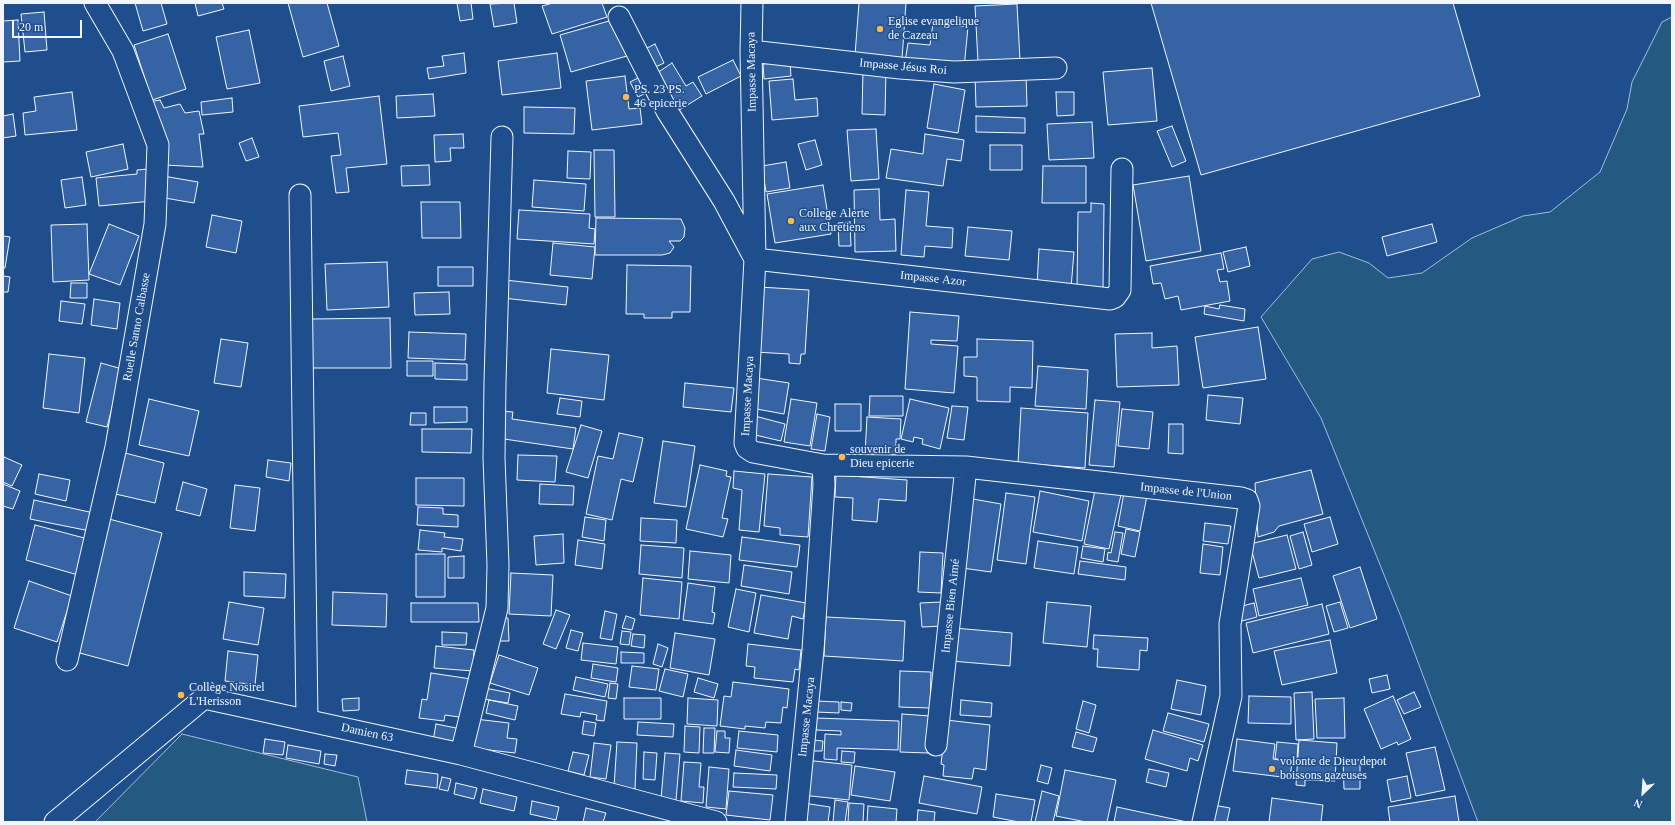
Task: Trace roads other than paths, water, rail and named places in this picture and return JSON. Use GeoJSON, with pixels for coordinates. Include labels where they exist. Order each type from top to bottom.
{"type":"FeatureCollection","features":[{"type":"Feature","properties":{"kind":"street","name":"Ruelle Sanno Calbasse"},"geometry":{"type":"LineString","coordinates":[[66,660],[116,447],[156,224],[158,145],[123,51],[95,3]]}},
{"type":"Feature","properties":{"kind":"street","name":"Impasse Macaya"},"geometry":{"type":"LineString","coordinates":[[752,3],[755,258],[745,443],[753,452],[823,465],[824,485],[813,650],[796,822]]}},
{"type":"Feature","properties":{"kind":"street"},"geometry":{"type":"LineString","coordinates":[[619,17],[667,111],[724,201],[755,258]]}},
{"type":"Feature","properties":{"kind":"street","name":"Impasse Jésus Roi"},"geometry":{"type":"LineString","coordinates":[[752,51],[900,68],[954,72],[1056,68]]}},
{"type":"Feature","properties":{"kind":"street"},"geometry":{"type":"LineString","coordinates":[[461,754],[497,608],[498,565],[494,458],[502,137]]}},
{"type":"Feature","properties":{"kind":"street","name":"Impasse Azor"},"geometry":{"type":"LineString","coordinates":[[755,258],[1110,299],[1115,297],[1120,290],[1122,169]]}},
{"type":"Feature","properties":{"kind":"street"},"geometry":{"type":"LineString","coordinates":[[300,195],[307,720]]}},
{"type":"Feature","properties":{"kind":"street","name":"Impasse de l'Union"},"geometry":{"type":"LineString","coordinates":[[823,465],[966,467],[1241,498],[1247,500],[1250,506],[1230,624],[1231,696],[1203,822]]}},
{"type":"Feature","properties":{"kind":"street","name":"Impasse Bien Aimé"},"geometry":{"type":"LineString","coordinates":[[936,745],[966,467]]}},
{"type":"Feature","properties":{"kind":"street","name":"Damien 63"},"geometry":{"type":"LineString","coordinates":[[55,822],[204,698],[461,754],[716,822]]}},
{"type":"Feature","properties":{"kind":"place","name":"Eglise evangelique de Cazeau"},"geometry":{"type":"Point","coordinates":[880,29]}},
{"type":"Feature","properties":{"kind":"place","name":"PS. 23 PS. 46 epicerie"},"geometry":{"type":"Point","coordinates":[626,97]}},
{"type":"Feature","properties":{"kind":"place","name":"College Alerte aux Chretiens"},"geometry":{"type":"Point","coordinates":[791,221]}},
{"type":"Feature","properties":{"kind":"place","name":"souvenir de Dieu epicerie"},"geometry":{"type":"Point","coordinates":[842,457]}},
{"type":"Feature","properties":{"kind":"place","name":"Collège Nosirel L'Herisson"},"geometry":{"type":"Point","coordinates":[181,695]}},
{"type":"Feature","properties":{"kind":"place","name":"volonte de Dieu depot boissons gazeuses"},"geometry":{"type":"Point","coordinates":[1272,769]}}]}
